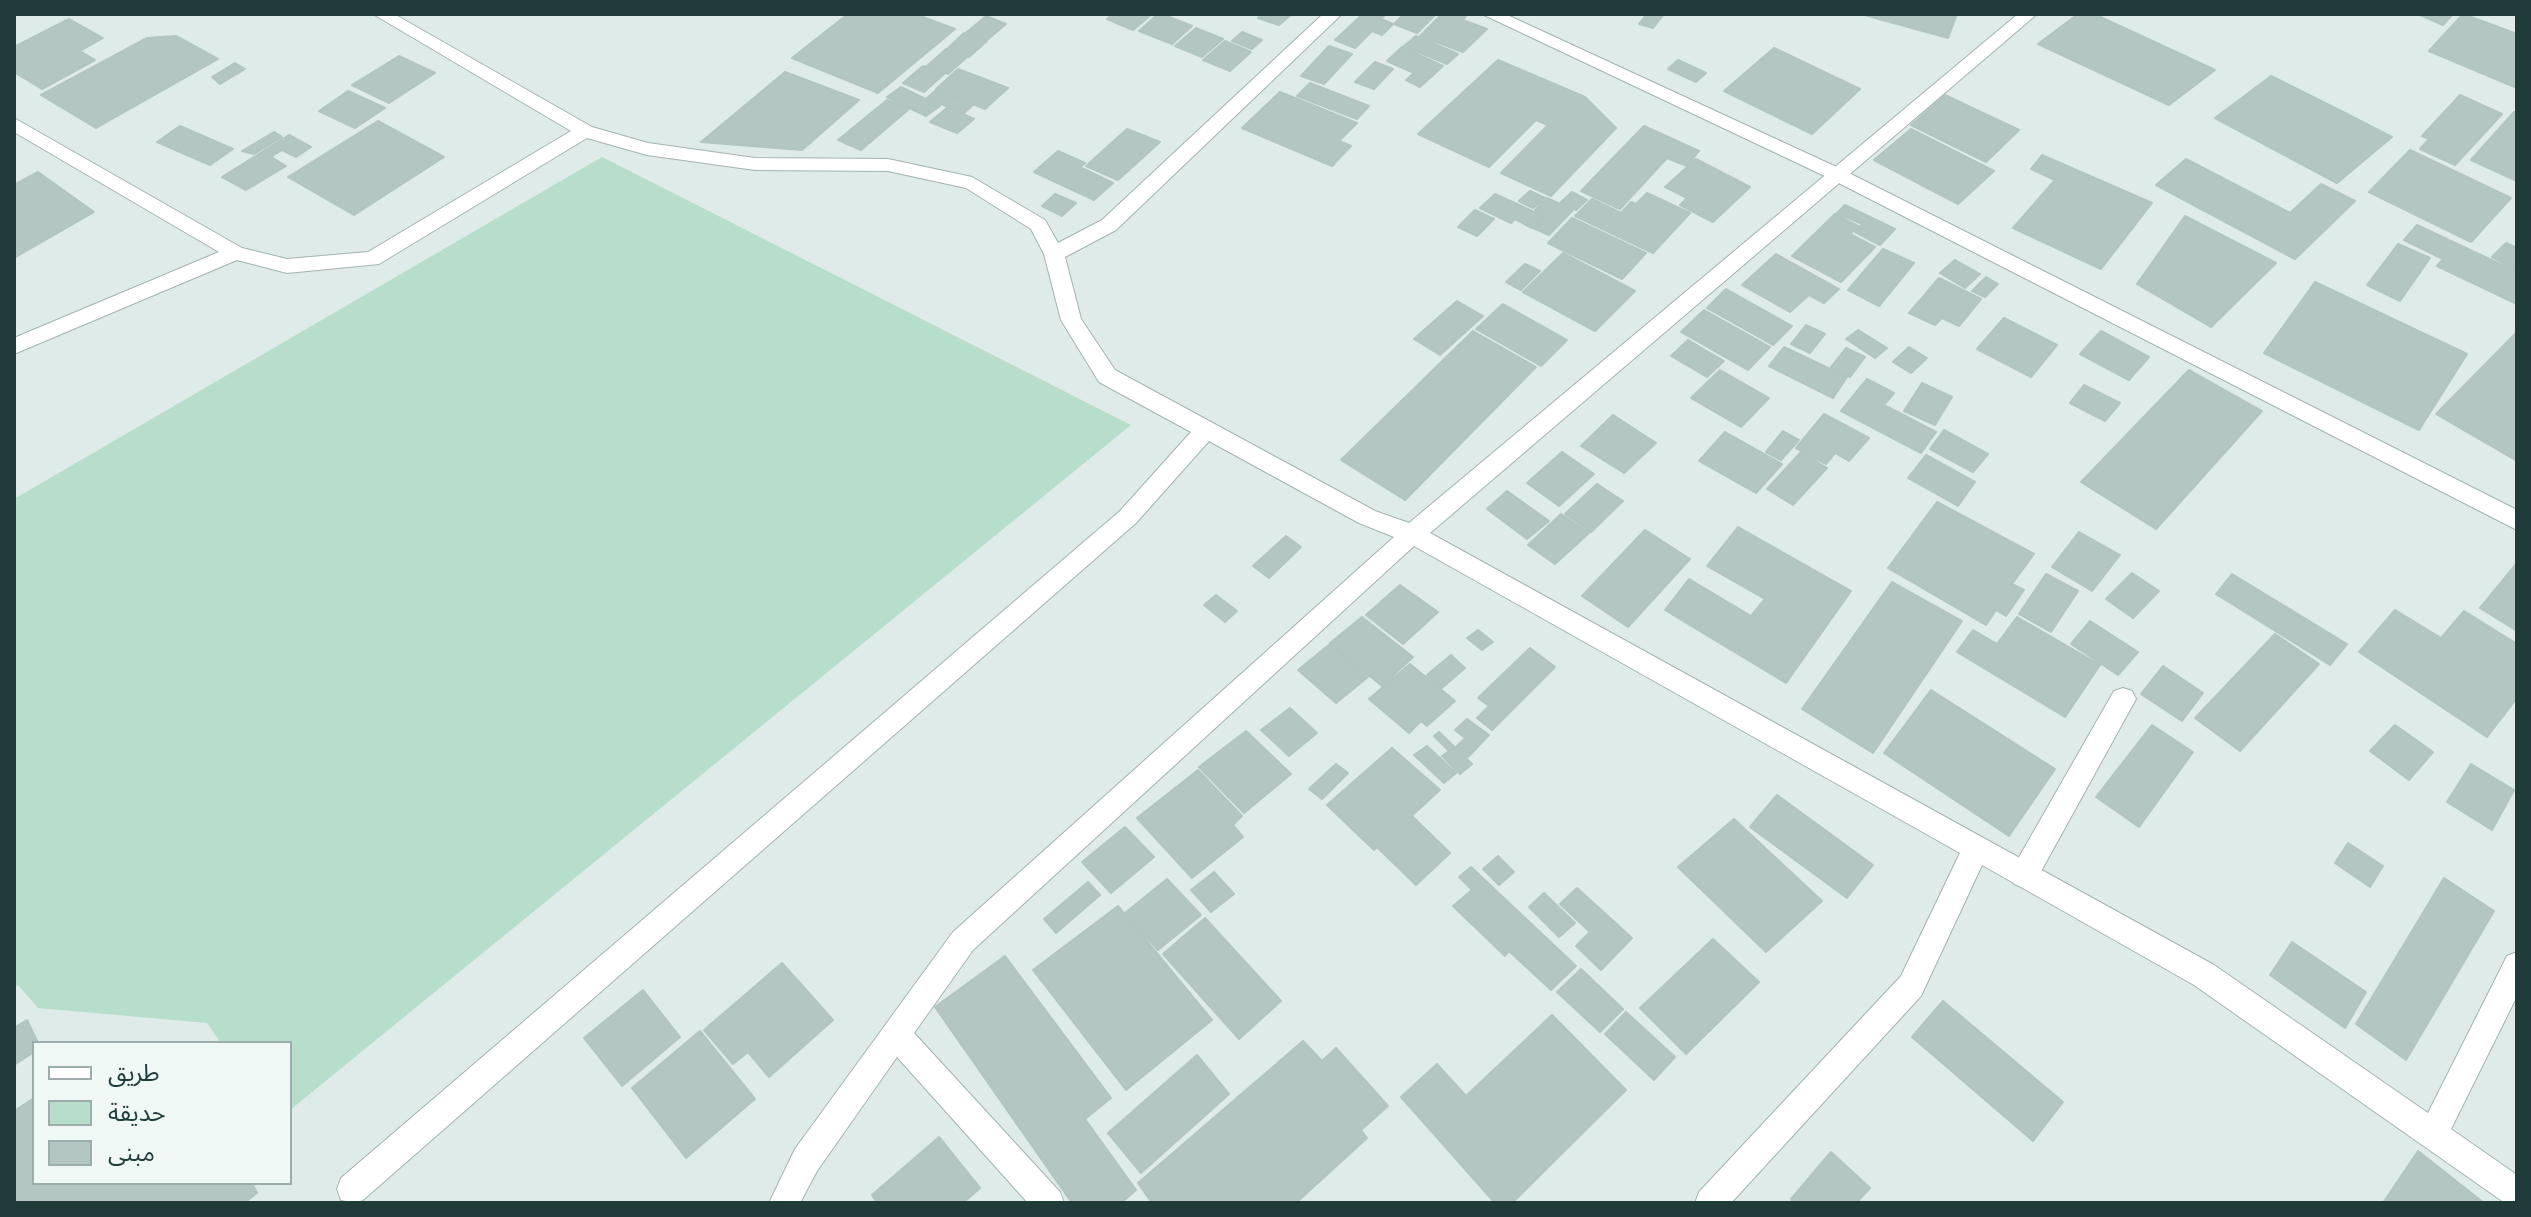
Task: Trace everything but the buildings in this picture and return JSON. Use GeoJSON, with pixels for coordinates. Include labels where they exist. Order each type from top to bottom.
{"type":"FeatureCollection","features":[{"type":"Feature","properties":{"kind":"street"},"geometry":{"type":"LineString","coordinates":[[382,14],[585,131],[647,149],[755,164],[888,165],[972,183],[1038,225],[1054,254],[1071,320],[1107,376],[1367,517],[1412,534],[2204,975],[2517,1193]]}},
{"type":"Feature","properties":{"kind":"street"},"geometry":{"type":"LineString","coordinates":[[1054,254],[1109,225],[1333,14]]}},
{"type":"Feature","properties":{"kind":"street"},"geometry":{"type":"LineString","coordinates":[[1491,14],[1836,174],[2517,521]]}},
{"type":"Feature","properties":{"kind":"street"},"geometry":{"type":"LineString","coordinates":[[784,1203],[806,1160],[963,941],[1412,534],[2028,14]]}},
{"type":"Feature","properties":{"kind":"street"},"geometry":{"type":"LineString","coordinates":[[14,124],[236,253],[287,266],[372,259],[585,131]]}},
{"type":"Feature","properties":{"kind":"street"},"geometry":{"type":"LineString","coordinates":[[14,346],[236,253]]}},
{"type":"Feature","properties":{"kind":"street"},"geometry":{"type":"LineString","coordinates":[[352,1189],[1128,517],[1206,430]]}},
{"type":"Feature","properties":{"kind":"street"},"geometry":{"type":"LineString","coordinates":[[2024,875],[2123,699]]}},
{"type":"Feature","properties":{"kind":"street"},"geometry":{"type":"LineString","coordinates":[[1710,1203],[1911,986],[1976,849]]}},
{"type":"Feature","properties":{"kind":"street"},"geometry":{"type":"LineString","coordinates":[[2433,1134],[2517,966]]}},
{"type":"Feature","properties":{"kind":"street"},"geometry":{"type":"LineString","coordinates":[[896,1034],[1049,1203]]}},
{"type":"Feature","properties":{"kind":"green space"},"geometry":{"type":"Polygon","coordinates":[[[602,157],[1131,425],[292,1108],[292,1041],[220,1041],[207,1023],[38,1008],[18,985],[14,988],[14,499],[602,157]]]}}]}
